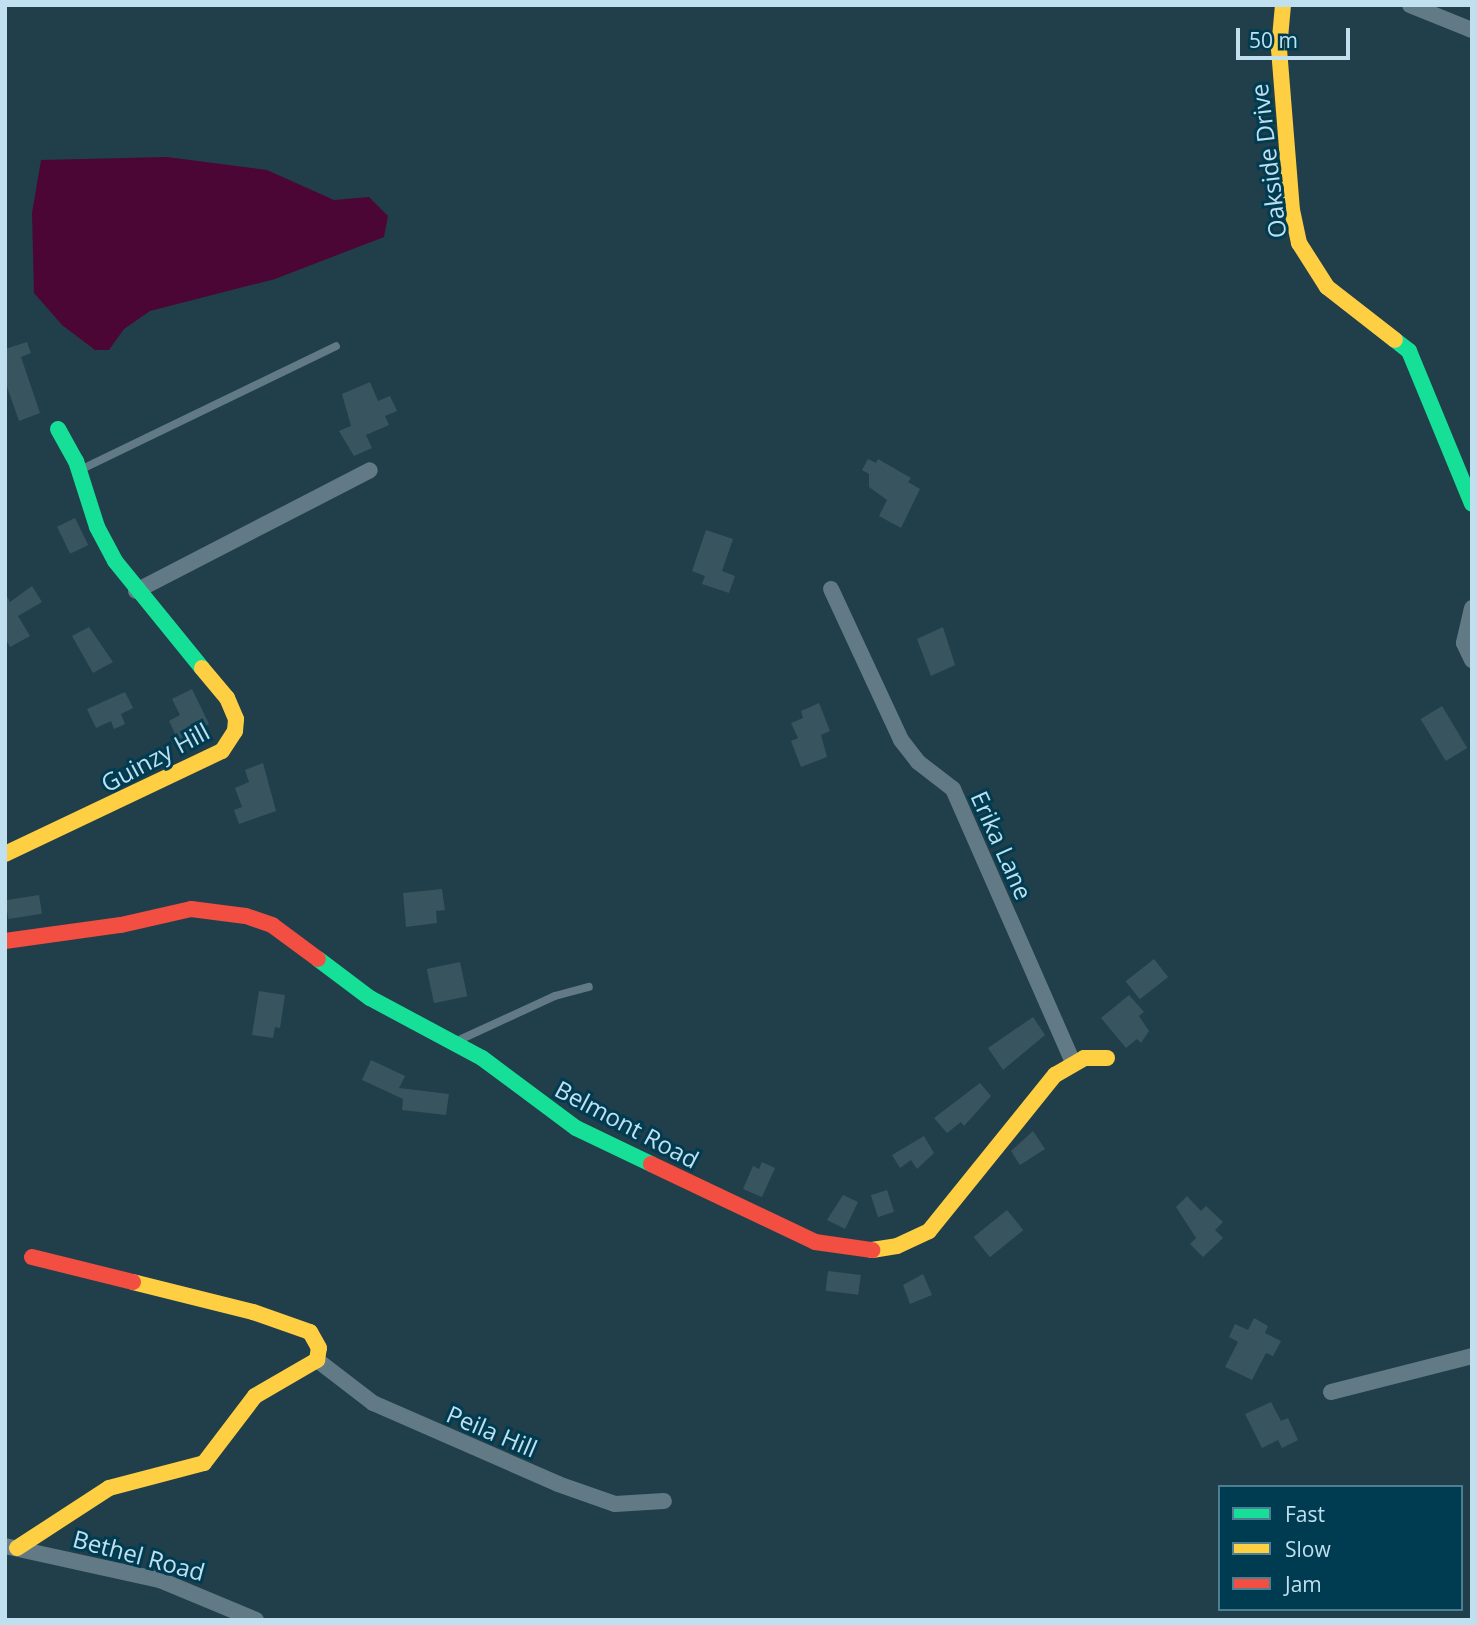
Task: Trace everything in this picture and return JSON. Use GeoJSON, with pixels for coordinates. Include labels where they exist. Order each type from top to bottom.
{"type":"FeatureCollection","features":[{"type":"Feature","properties":{"kind":"street","name":"Oakside Drive"},"geometry":{"type":"LineString","coordinates":[[1283,5],[1279,49],[1292,210],[1299,243],[1327,287],[1409,351],[1472,504]]}},
{"type":"Feature","properties":{"kind":"street"},"geometry":{"type":"LineString","coordinates":[[1410,5],[1472,30]]}},
{"type":"Feature","properties":{"kind":"street","name":"Guinzy Hill"},"geometry":{"type":"LineString","coordinates":[[5,854],[169,779],[222,751],[230,742],[236,719],[227,698],[136,591],[97,527],[79,471],[58,429]]}},
{"type":"Feature","properties":{"kind":"street"},"geometry":{"type":"LineString","coordinates":[[136,591],[370,470]]}},
{"type":"Feature","properties":{"kind":"street","name":"Erika Lane"},"geometry":{"type":"LineString","coordinates":[[831,589],[901,740],[918,762],[953,789],[1073,1062]]}},
{"type":"Feature","properties":{"kind":"street"},"geometry":{"type":"LineString","coordinates":[[1472,608],[1464,643],[1472,660]]}},
{"type":"Feature","properties":{"kind":"street","name":"Belmont Road"},"geometry":{"type":"LineString","coordinates":[[5,941],[97,929],[191,909],[246,916],[272,925],[370,998],[454,1043],[576,1128],[815,1242],[861,1251],[897,1246],[929,1231],[1055,1075],[1073,1062]]}},
{"type":"Feature","properties":{"kind":"street"},"geometry":{"type":"LineString","coordinates":[[1073,1062],[1107,1058]]}},
{"type":"Feature","properties":{"kind":"street"},"geometry":{"type":"LineString","coordinates":[[11,1547],[108,1488],[204,1462],[262,1390],[317,1360],[320,1348],[310,1332],[181,1292],[32,1257]]}},
{"type":"Feature","properties":{"kind":"street"},"geometry":{"type":"LineString","coordinates":[[1331,1392],[1472,1356]]}},
{"type":"Feature","properties":{"kind":"street","name":"Peila Hill"},"geometry":{"type":"LineString","coordinates":[[317,1360],[373,1403],[568,1488],[615,1504],[664,1501]]}},
{"type":"Feature","properties":{"kind":"street","name":"Bethel Road"},"geometry":{"type":"LineString","coordinates":[[11,1547],[160,1580],[256,1620]]}},
{"type":"Feature","properties":{"kind":"lane"},"geometry":{"type":"LineString","coordinates":[[79,471],[336,346]]}},
{"type":"Feature","properties":{"kind":"lane"},"geometry":{"type":"LineString","coordinates":[[454,1043],[472,1031],[555,996],[589,987]]}},
{"type":"Feature","properties":{"kind":"shaded area"},"geometry":{"type":"Polygon","coordinates":[[[167,157],[267,170],[334,200],[369,197],[388,216],[384,237],[275,279],[150,311],[124,329],[109,350],[95,350],[62,325],[34,293],[32,213],[41,160],[167,157]]]}},
{"type":"Feature","properties":{"kind":"building"},"geometry":{"type":"Polygon","coordinates":[[[27,342],[31,353],[21,357],[40,413],[19,421],[5,381],[5,349],[27,342]]]}},
{"type":"Feature","properties":{"kind":"building"},"geometry":{"type":"Polygon","coordinates":[[[370,382],[378,401],[390,396],[397,411],[385,416],[389,425],[366,435],[372,448],[354,456],[339,431],[351,426],[342,394],[370,382]]]}},
{"type":"Feature","properties":{"kind":"building"},"geometry":{"type":"Polygon","coordinates":[[[868,459],[876,463],[878,459],[911,478],[908,482],[920,489],[901,528],[879,516],[887,500],[869,487],[869,474],[862,470],[868,459]]]}},
{"type":"Feature","properties":{"kind":"building"},"geometry":{"type":"Polygon","coordinates":[[[75,518],[88,545],[70,554],[57,527],[75,518]]]}},
{"type":"Feature","properties":{"kind":"building"},"geometry":{"type":"Polygon","coordinates":[[[706,530],[733,539],[722,571],[735,576],[729,593],[702,584],[705,576],[692,571],[706,530]]]}},
{"type":"Feature","properties":{"kind":"building"},"geometry":{"type":"Polygon","coordinates":[[[32,586],[42,602],[18,616],[30,636],[10,647],[5,638],[5,593],[10,602],[32,586]]]}},
{"type":"Feature","properties":{"kind":"building"},"geometry":{"type":"Polygon","coordinates":[[[89,627],[113,662],[93,673],[72,636],[89,627]]]}},
{"type":"Feature","properties":{"kind":"building"},"geometry":{"type":"Polygon","coordinates":[[[943,627],[955,665],[931,676],[917,639],[943,627]]]}},
{"type":"Feature","properties":{"kind":"building"},"geometry":{"type":"Polygon","coordinates":[[[192,689],[209,724],[178,740],[169,721],[180,715],[172,699],[192,689]]]}},
{"type":"Feature","properties":{"kind":"building"},"geometry":{"type":"Polygon","coordinates":[[[125,692],[133,708],[121,714],[125,724],[114,729],[111,721],[96,728],[87,709],[125,692]]]}},
{"type":"Feature","properties":{"kind":"building"},"geometry":{"type":"Polygon","coordinates":[[[819,703],[830,731],[821,735],[827,757],[801,767],[791,741],[798,738],[791,723],[803,718],[801,711],[819,703]]]}},
{"type":"Feature","properties":{"kind":"building"},"geometry":{"type":"Polygon","coordinates":[[[1442,706],[1467,748],[1446,761],[1421,719],[1442,706]]]}},
{"type":"Feature","properties":{"kind":"building"},"geometry":{"type":"Polygon","coordinates":[[[263,763],[276,811],[239,824],[234,810],[242,807],[235,788],[249,782],[245,770],[263,763]]]}},
{"type":"Feature","properties":{"kind":"building"},"geometry":{"type":"Polygon","coordinates":[[[442,889],[445,910],[436,911],[437,923],[406,927],[403,893],[442,889]]]}},
{"type":"Feature","properties":{"kind":"building"},"geometry":{"type":"Polygon","coordinates":[[[39,895],[42,914],[8,919],[5,900],[39,895]]]}},
{"type":"Feature","properties":{"kind":"building"},"geometry":{"type":"Polygon","coordinates":[[[1154,959],[1168,977],[1140,999],[1126,981],[1154,959]]]}},
{"type":"Feature","properties":{"kind":"building"},"geometry":{"type":"Polygon","coordinates":[[[460,962],[467,996],[434,1003],[427,969],[460,962]]]}},
{"type":"Feature","properties":{"kind":"building"},"geometry":{"type":"Polygon","coordinates":[[[259,991],[285,995],[280,1028],[275,1027],[273,1038],[252,1035],[259,991]]]}},
{"type":"Feature","properties":{"kind":"building"},"geometry":{"type":"Polygon","coordinates":[[[1129,995],[1144,1012],[1139,1016],[1149,1031],[1141,1043],[1137,1039],[1126,1048],[1101,1018],[1129,995]]]}},
{"type":"Feature","properties":{"kind":"building"},"geometry":{"type":"Polygon","coordinates":[[[1033,1017],[1045,1035],[1003,1070],[988,1048],[1033,1017]]]}},
{"type":"Feature","properties":{"kind":"building"},"geometry":{"type":"Polygon","coordinates":[[[371,1060],[405,1076],[399,1088],[449,1094],[446,1115],[402,1110],[403,1099],[362,1080],[371,1060]]]}},
{"type":"Feature","properties":{"kind":"building"},"geometry":{"type":"Polygon","coordinates":[[[980,1083],[991,1096],[964,1126],[961,1122],[947,1133],[934,1118],[980,1083]]]}},
{"type":"Feature","properties":{"kind":"building"},"geometry":{"type":"Polygon","coordinates":[[[1033,1131],[1045,1149],[1020,1165],[1011,1151],[1033,1131]]]}},
{"type":"Feature","properties":{"kind":"building"},"geometry":{"type":"Polygon","coordinates":[[[924,1136],[934,1153],[917,1169],[911,1160],[900,1168],[892,1155],[924,1136]]]}},
{"type":"Feature","properties":{"kind":"building"},"geometry":{"type":"Polygon","coordinates":[[[762,1162],[775,1168],[762,1197],[743,1189],[753,1166],[759,1169],[762,1162]]]}},
{"type":"Feature","properties":{"kind":"building"},"geometry":{"type":"Polygon","coordinates":[[[887,1190],[894,1212],[878,1217],[871,1195],[887,1190]]]}},
{"type":"Feature","properties":{"kind":"building"},"geometry":{"type":"Polygon","coordinates":[[[843,1195],[858,1202],[845,1229],[827,1220],[843,1195]]]}},
{"type":"Feature","properties":{"kind":"building"},"geometry":{"type":"Polygon","coordinates":[[[1187,1196],[1201,1211],[1206,1206],[1223,1222],[1215,1230],[1223,1238],[1203,1257],[1190,1244],[1196,1238],[1176,1207],[1187,1196]]]}},
{"type":"Feature","properties":{"kind":"building"},"geometry":{"type":"Polygon","coordinates":[[[1007,1210],[1023,1230],[990,1257],[974,1237],[1007,1210]]]}},
{"type":"Feature","properties":{"kind":"building"},"geometry":{"type":"Polygon","coordinates":[[[828,1271],[861,1275],[858,1295],[826,1291],[828,1271]]]}},
{"type":"Feature","properties":{"kind":"building"},"geometry":{"type":"Polygon","coordinates":[[[923,1274],[932,1295],[910,1304],[903,1285],[923,1274]]]}},
{"type":"Feature","properties":{"kind":"building"},"geometry":{"type":"Polygon","coordinates":[[[1254,1318],[1268,1326],[1265,1333],[1281,1341],[1273,1356],[1266,1353],[1252,1380],[1225,1367],[1238,1342],[1229,1337],[1235,1324],[1248,1330],[1254,1318]]]}},
{"type":"Feature","properties":{"kind":"building"},"geometry":{"type":"Polygon","coordinates":[[[1271,1402],[1281,1421],[1288,1418],[1298,1440],[1282,1448],[1278,1440],[1262,1448],[1245,1414],[1271,1402]]]}},
{"type":"Feature","properties":{"kind":"traffic: fast"},"geometry":{"type":"LineString","coordinates":[[1395,340],[1409,351],[1472,504]]}},
{"type":"Feature","properties":{"kind":"traffic: fast"},"geometry":{"type":"LineString","coordinates":[[58,429],[76,461],[97,527],[115,561],[202,668]]}},
{"type":"Feature","properties":{"kind":"traffic: fast"},"geometry":{"type":"LineString","coordinates":[[318,959],[370,998],[482,1058],[576,1128],[651,1164]]}},
{"type":"Feature","properties":{"kind":"traffic: slow"},"geometry":{"type":"LineString","coordinates":[[1283,5],[1279,49],[1292,210],[1299,243],[1327,287],[1395,340]]}},
{"type":"Feature","properties":{"kind":"traffic: slow"},"geometry":{"type":"LineString","coordinates":[[5,854],[222,751],[235,731],[236,719],[227,698],[202,668]]}},
{"type":"Feature","properties":{"kind":"traffic: slow"},"geometry":{"type":"LineString","coordinates":[[872,1250],[897,1246],[929,1231],[1055,1075],[1084,1058],[1107,1058]]}},
{"type":"Feature","properties":{"kind":"traffic: slow"},"geometry":{"type":"LineString","coordinates":[[17,1548],[109,1488],[204,1463],[255,1396],[317,1360],[319,1348],[310,1332],[253,1312],[133,1282]]}},
{"type":"Feature","properties":{"kind":"traffic: jam"},"geometry":{"type":"LineString","coordinates":[[5,941],[121,925],[191,909],[246,916],[272,925],[318,959]]}},
{"type":"Feature","properties":{"kind":"traffic: jam"},"geometry":{"type":"LineString","coordinates":[[651,1164],[815,1242],[872,1250]]}},
{"type":"Feature","properties":{"kind":"traffic: jam"},"geometry":{"type":"LineString","coordinates":[[32,1257],[133,1282]]}}]}
